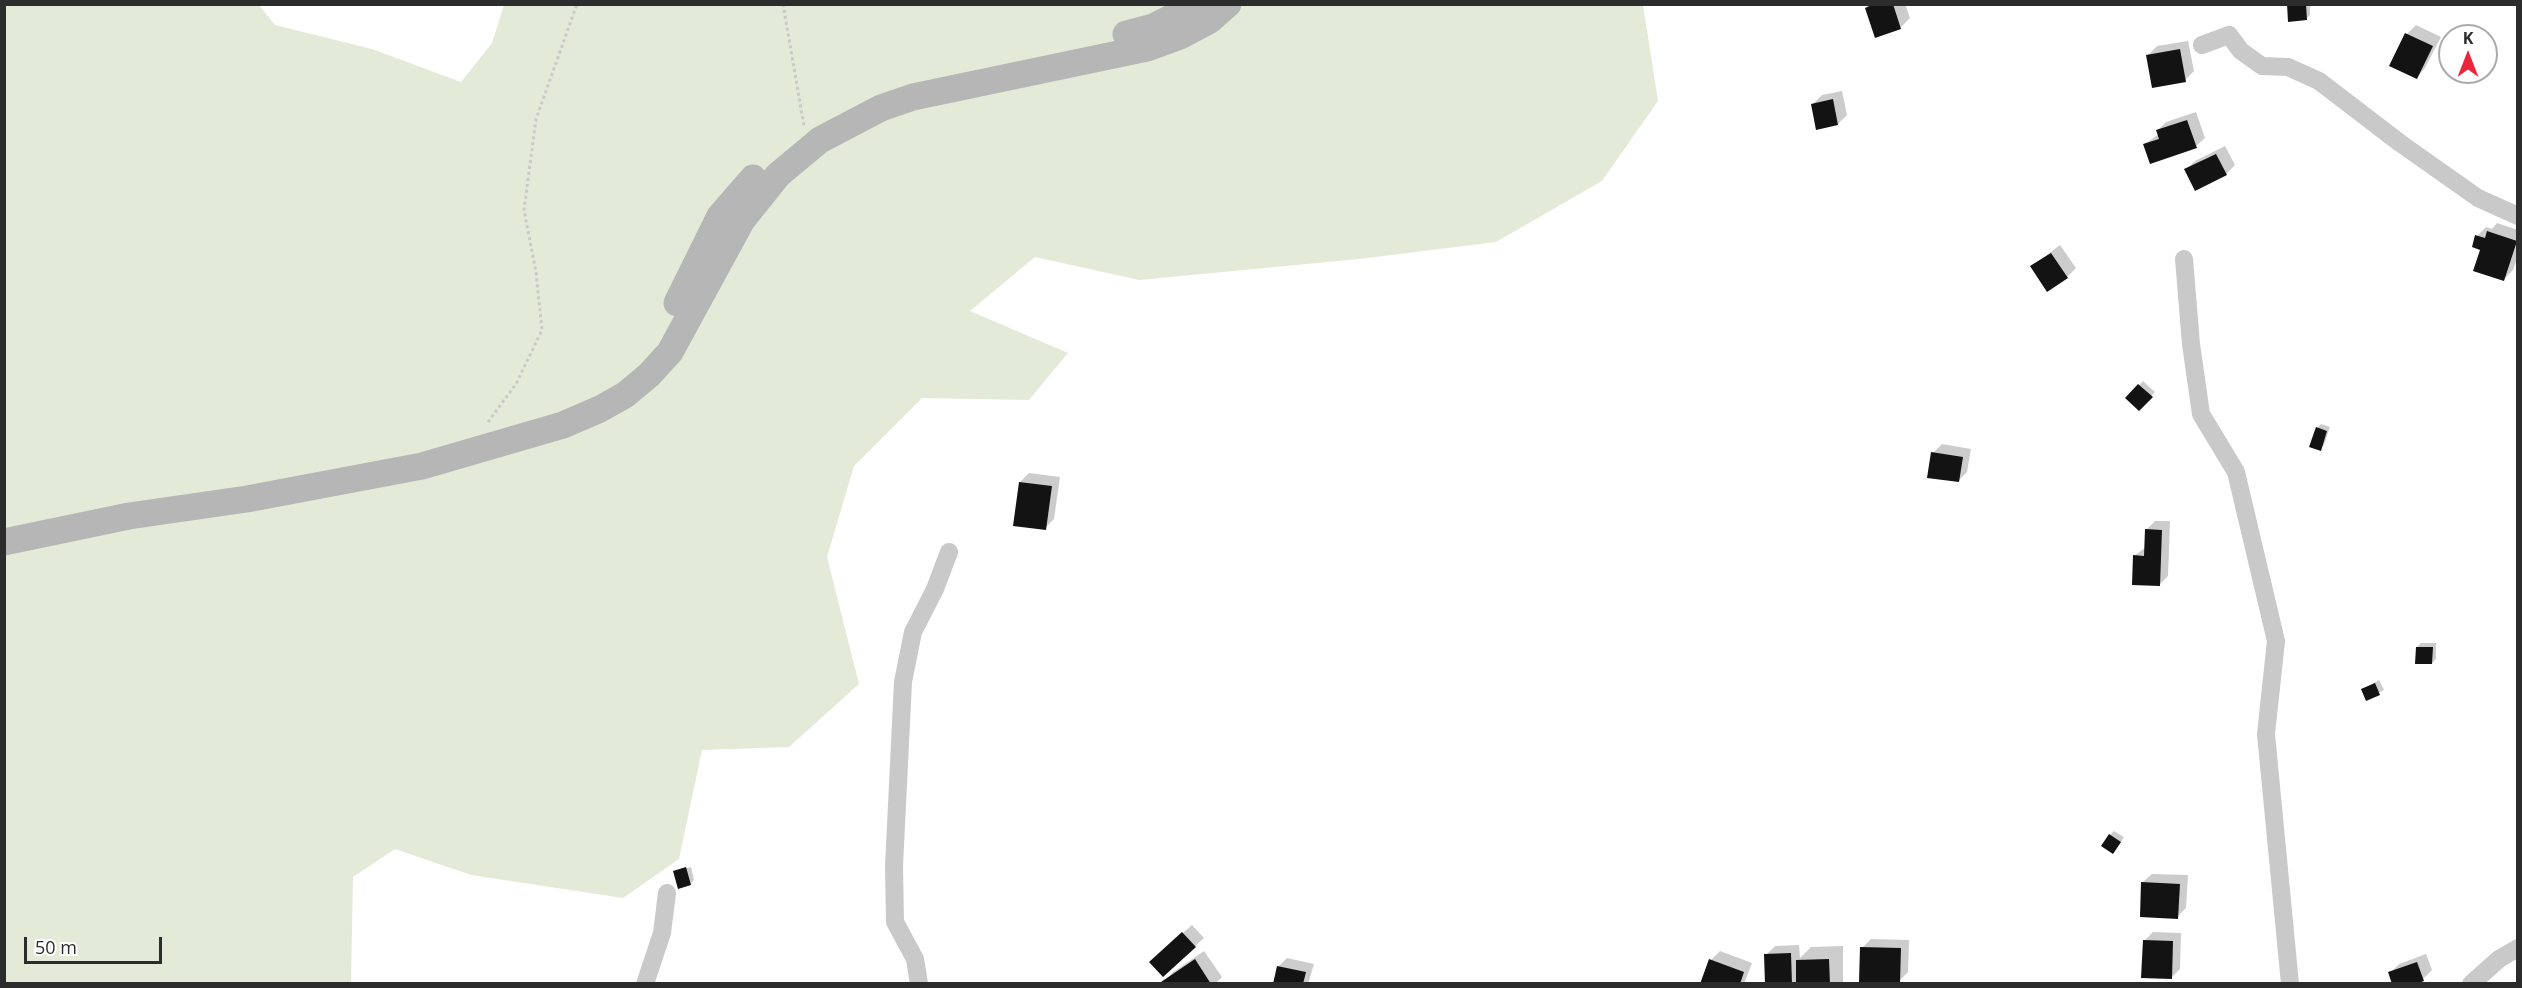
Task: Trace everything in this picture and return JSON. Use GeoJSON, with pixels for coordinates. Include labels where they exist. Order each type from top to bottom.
{"type":"FeatureCollection","features":[{"type":"Feature","properties":{"kind":"main road"},"geometry":{"type":"LineString","coordinates":[[4,522],[149,495],[274,478],[385,456],[481,433],[598,395],[625,379],[655,341],[720,216],[760,170],[804,131],[844,106],[919,80],[1005,59],[1099,42],[1153,27],[1199,4]]}},
{"type":"Feature","properties":{"kind":"main road"},"geometry":{"type":"LineString","coordinates":[[4,542],[129,516],[246,499],[422,466],[563,425],[600,409],[625,395],[649,375],[670,352],[742,220],[778,175],[820,140],[880,108],[912,98],[1147,48],[1180,36],[1210,20],[1228,4]]}},
{"type":"Feature","properties":{"kind":"street"},"geometry":{"type":"LineString","coordinates":[[2202,45],[2229,35],[2241,51],[2262,66],[2288,67],[2319,81],[2400,143],[2478,198],[2517,216]]}},
{"type":"Feature","properties":{"kind":"street"},"geometry":{"type":"LineString","coordinates":[[2184,258],[2191,344],[2201,414],[2236,472],[2276,641],[2266,734],[2290,984]]}},
{"type":"Feature","properties":{"kind":"street"},"geometry":{"type":"LineString","coordinates":[[919,984],[915,959],[896,922],[894,866],[903,682],[913,632],[935,589],[949,552]]}},
{"type":"Feature","properties":{"kind":"street"},"geometry":{"type":"LineString","coordinates":[[645,984],[662,933],[668,893]]}},
{"type":"Feature","properties":{"kind":"street"},"geometry":{"type":"LineString","coordinates":[[2471,984],[2499,958],[2517,948]]}},
{"type":"Feature","properties":{"kind":"path"},"geometry":{"type":"LineString","coordinates":[[481,433],[516,384],[542,330],[536,272],[524,210],[536,119],[577,4]]}},
{"type":"Feature","properties":{"kind":"path"},"geometry":{"type":"LineString","coordinates":[[783,4],[804,131]]}},
{"type":"Feature","properties":{"kind":"green space"},"geometry":{"type":"Polygon","coordinates":[[[5,5],[259,5],[275,25],[372,49],[461,82],[492,43],[504,5],[1643,5],[1658,101],[1602,181],[1496,242],[1359,259],[1139,280],[1035,257],[970,311],[1068,353],[1029,400],[922,398],[854,466],[827,557],[859,684],[789,747],[702,750],[679,859],[623,898],[471,875],[395,849],[353,877],[351,982],[5,984],[5,5]]]}},
{"type":"Feature","properties":{"kind":"building"},"geometry":{"type":"Polygon","coordinates":[[[1874,4],[1893,4],[1901,29],[1875,38],[1865,8],[1874,4]]]}},
{"type":"Feature","properties":{"kind":"building"},"geometry":{"type":"Polygon","coordinates":[[[2287,4],[2306,4],[2307,20],[2288,22],[2287,4]]]}},
{"type":"Feature","properties":{"kind":"building"},"geometry":{"type":"Polygon","coordinates":[[[2405,33],[2433,46],[2417,79],[2389,66],[2405,33]]]}},
{"type":"Feature","properties":{"kind":"building"},"geometry":{"type":"Polygon","coordinates":[[[2180,49],[2186,82],[2152,88],[2146,55],[2180,49]]]}},
{"type":"Feature","properties":{"kind":"building"},"geometry":{"type":"Polygon","coordinates":[[[1833,99],[1838,125],[1816,130],[1811,104],[1833,99]]]}},
{"type":"Feature","properties":{"kind":"building"},"geometry":{"type":"Polygon","coordinates":[[[2187,120],[2197,148],[2150,164],[2143,144],[2159,139],[2156,130],[2187,120]]]}},
{"type":"Feature","properties":{"kind":"building"},"geometry":{"type":"Polygon","coordinates":[[[2216,154],[2227,175],[2195,191],[2184,169],[2216,154]]]}},
{"type":"Feature","properties":{"kind":"building"},"geometry":{"type":"Polygon","coordinates":[[[2487,231],[2517,241],[2504,281],[2473,271],[2480,250],[2472,247],[2475,235],[2485,238],[2487,231]]]}},
{"type":"Feature","properties":{"kind":"building"},"geometry":{"type":"Polygon","coordinates":[[[2051,253],[2068,278],[2047,292],[2030,266],[2051,253]]]}},
{"type":"Feature","properties":{"kind":"building"},"geometry":{"type":"Polygon","coordinates":[[[2138,384],[2153,397],[2139,411],[2125,398],[2138,384]]]}},
{"type":"Feature","properties":{"kind":"building"},"geometry":{"type":"Polygon","coordinates":[[[2316,427],[2327,431],[2321,451],[2309,447],[2316,427]]]}},
{"type":"Feature","properties":{"kind":"building"},"geometry":{"type":"Polygon","coordinates":[[[1931,452],[1963,457],[1959,482],[1927,478],[1931,452]]]}},
{"type":"Feature","properties":{"kind":"building"},"geometry":{"type":"Polygon","coordinates":[[[1019,482],[1052,486],[1046,530],[1013,526],[1019,482]]]}},
{"type":"Feature","properties":{"kind":"building"},"geometry":{"type":"Polygon","coordinates":[[[2145,529],[2162,530],[2160,586],[2132,585],[2133,555],[2144,556],[2145,529]]]}},
{"type":"Feature","properties":{"kind":"building"},"geometry":{"type":"Polygon","coordinates":[[[2416,647],[2433,647],[2432,664],[2415,664],[2416,647]]]}},
{"type":"Feature","properties":{"kind":"building"},"geometry":{"type":"Polygon","coordinates":[[[2375,683],[2380,695],[2366,701],[2361,689],[2375,683]]]}},
{"type":"Feature","properties":{"kind":"building"},"geometry":{"type":"Polygon","coordinates":[[[2109,834],[2121,842],[2113,854],[2101,846],[2109,834]]]}},
{"type":"Feature","properties":{"kind":"building"},"geometry":{"type":"Polygon","coordinates":[[[686,867],[691,885],[678,889],[673,871],[686,867]]]}},
{"type":"Feature","properties":{"kind":"building"},"geometry":{"type":"Polygon","coordinates":[[[2141,882],[2180,884],[2178,919],[2140,917],[2141,882]]]}},
{"type":"Feature","properties":{"kind":"building"},"geometry":{"type":"Polygon","coordinates":[[[1182,932],[1196,947],[1163,977],[1149,962],[1182,932]]]}},
{"type":"Feature","properties":{"kind":"building"},"geometry":{"type":"Polygon","coordinates":[[[2143,940],[2173,941],[2172,979],[2141,978],[2143,940]]]}},
{"type":"Feature","properties":{"kind":"building"},"geometry":{"type":"Polygon","coordinates":[[[1860,947],[1901,948],[1900,983],[1859,982],[1860,947]]]}},
{"type":"Feature","properties":{"kind":"building"},"geometry":{"type":"Polygon","coordinates":[[[1791,953],[1792,984],[1765,984],[1764,954],[1791,953]]]}},
{"type":"Feature","properties":{"kind":"building"},"geometry":{"type":"Polygon","coordinates":[[[1195,959],[1211,984],[1162,984],[1161,982],[1195,959]]]}},
{"type":"Feature","properties":{"kind":"building"},"geometry":{"type":"Polygon","coordinates":[[[1709,959],[1744,972],[1740,984],[1700,984],[1709,959]]]}},
{"type":"Feature","properties":{"kind":"building"},"geometry":{"type":"Polygon","coordinates":[[[1829,959],[1830,984],[1796,984],[1796,960],[1829,959]]]}},
{"type":"Feature","properties":{"kind":"building"},"geometry":{"type":"Polygon","coordinates":[[[2417,962],[2424,981],[2416,984],[2392,984],[2388,972],[2417,962]]]}},
{"type":"Feature","properties":{"kind":"building"},"geometry":{"type":"Polygon","coordinates":[[[1277,966],[1306,972],[1303,984],[1273,984],[1277,966]]]}}]}
